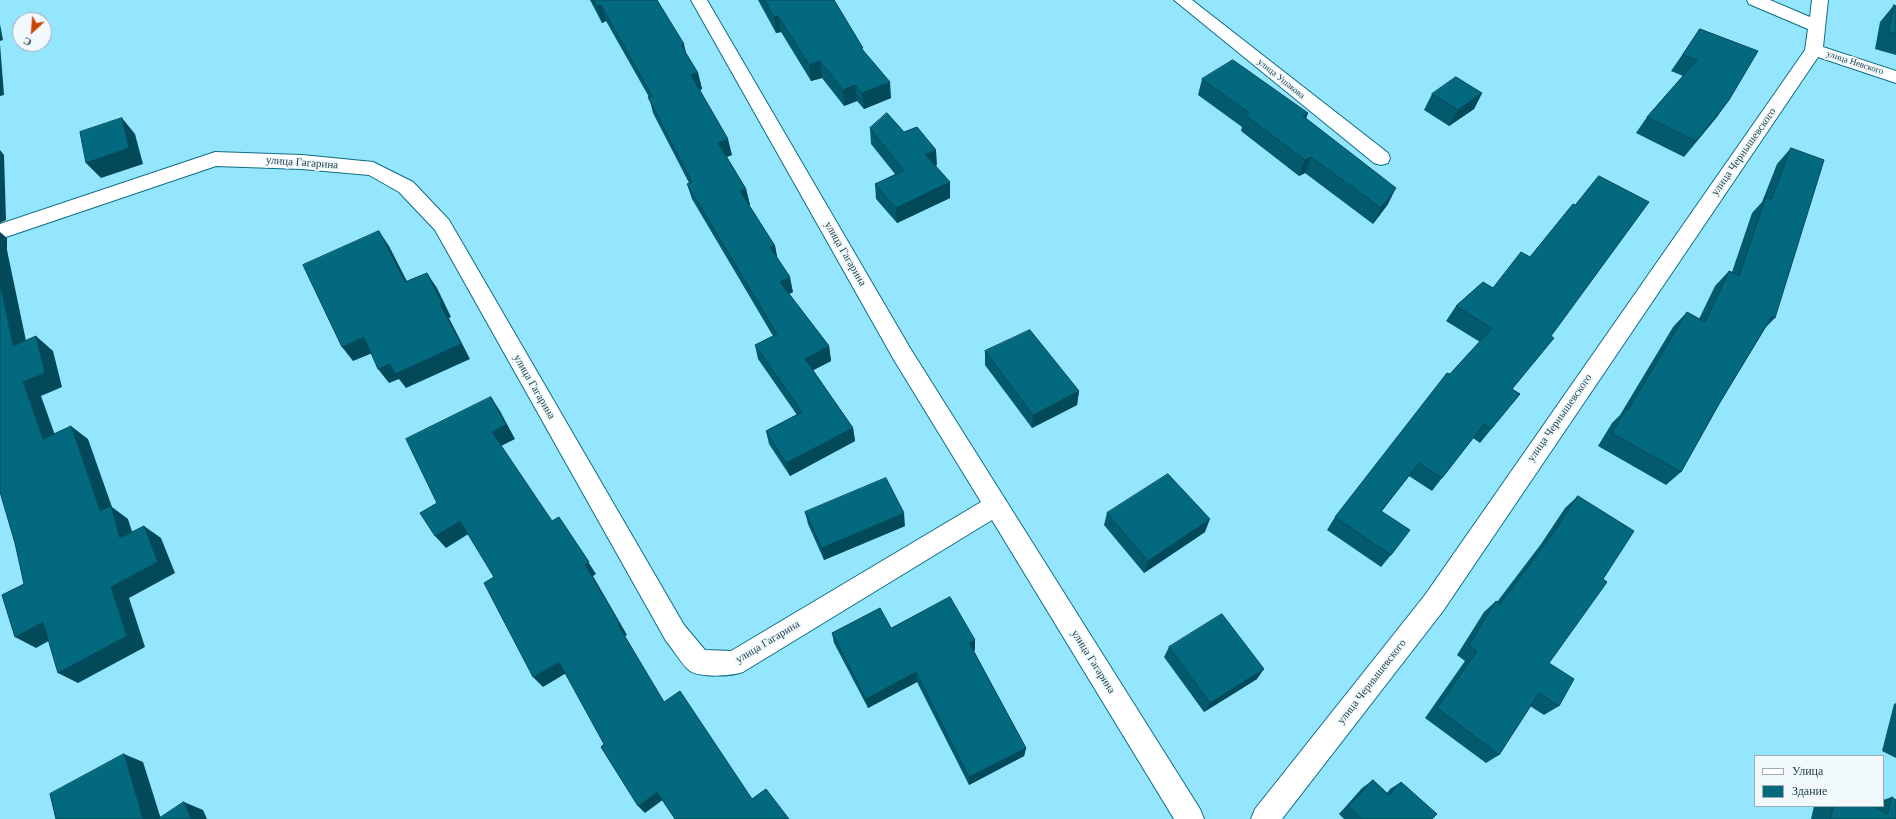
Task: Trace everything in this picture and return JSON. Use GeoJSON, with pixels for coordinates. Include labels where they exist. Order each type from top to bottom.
{"type":"FeatureCollection","features":[{"type":"Feature","properties":{"kind":"street","name":"улица Гагарина"},"geometry":{"type":"LineString","coordinates":[[699,0],[902,354],[1190,819]]}},
{"type":"Feature","properties":{"kind":"street","name":"улица Ушакова"},"geometry":{"type":"LineString","coordinates":[[1182,0],[1381,158]]}},
{"type":"Feature","properties":{"kind":"street"},"geometry":{"type":"LineString","coordinates":[[1756,0],[1817,26]]}},
{"type":"Feature","properties":{"kind":"street","name":"улица Чернышевского"},"geometry":{"type":"LineString","coordinates":[[1265,819],[1434,603],[1814,50],[1820,0]]}},
{"type":"Feature","properties":{"kind":"street","name":"улица Невского"},"geometry":{"type":"LineString","coordinates":[[1814,50],[1896,77]]}},
{"type":"Feature","properties":{"kind":"street","name":"улица Гагарина"},"geometry":{"type":"LineString","coordinates":[[0,232],[215,159],[302,162],[373,169],[406,187],[442,225],[675,634],[699,662],[734,663],[996,505]]}},
{"type":"Feature","properties":{"kind":"building"},"geometry":{"type":"Polygon","coordinates":[[[594,0],[657,0],[684,44],[681,45],[698,73],[691,75],[728,139],[718,143],[746,189],[740,191],[775,246],[770,247],[790,277],[780,282],[829,346],[805,359],[853,428],[786,463],[766,431],[802,412],[755,345],[777,334],[687,184],[692,182],[648,97],[652,96],[601,5],[597,6],[594,0]]]}},
{"type":"Feature","properties":{"kind":"building"},"geometry":{"type":"Polygon","coordinates":[[[765,0],[834,0],[863,48],[861,48],[890,82],[862,93],[855,85],[843,90],[820,61],[809,65],[778,16],[774,17],[765,0]]]}},
{"type":"Feature","properties":{"kind":"building"},"geometry":{"type":"Polygon","coordinates":[[[1894,5],[1896,6],[1896,34],[1889,32],[1894,5]]]}},
{"type":"Feature","properties":{"kind":"building"},"geometry":{"type":"Polygon","coordinates":[[[1700,29],[1758,51],[1729,100],[1696,141],[1647,117],[1697,60],[1683,55],[1700,29]]]}},
{"type":"Feature","properties":{"kind":"building"},"geometry":{"type":"Polygon","coordinates":[[[1233,60],[1308,113],[1303,116],[1396,188],[1381,208],[1311,157],[1305,160],[1245,115],[1249,113],[1202,79],[1233,60]]]}},
{"type":"Feature","properties":{"kind":"building"},"geometry":{"type":"Polygon","coordinates":[[[1456,77],[1482,93],[1458,110],[1432,94],[1456,77]]]}},
{"type":"Feature","properties":{"kind":"building"},"geometry":{"type":"Polygon","coordinates":[[[887,113],[904,132],[917,127],[936,150],[925,154],[950,182],[896,208],[875,184],[904,171],[870,128],[887,113]]]}},
{"type":"Feature","properties":{"kind":"building"},"geometry":{"type":"Polygon","coordinates":[[[122,118],[129,148],[86,163],[80,132],[122,118]]]}},
{"type":"Feature","properties":{"kind":"building"},"geometry":{"type":"Polygon","coordinates":[[[1791,148],[1824,160],[1775,318],[1772,316],[1719,404],[1681,472],[1612,433],[1626,409],[1628,410],[1687,312],[1705,322],[1729,271],[1739,276],[1766,197],[1771,199],[1791,148]]]}},
{"type":"Feature","properties":{"kind":"building"},"geometry":{"type":"Polygon","coordinates":[[[1599,176],[1649,202],[1551,336],[1554,338],[1512,389],[1520,394],[1491,429],[1484,424],[1442,478],[1419,463],[1381,511],[1410,530],[1391,555],[1335,517],[1447,373],[1450,374],[1492,328],[1456,306],[1483,282],[1493,288],[1521,252],[1530,257],[1573,204],[1575,205],[1599,176]]]}},
{"type":"Feature","properties":{"kind":"building"},"geometry":{"type":"Polygon","coordinates":[[[379,231],[405,282],[427,273],[442,303],[440,304],[461,344],[395,374],[390,364],[378,369],[364,337],[342,347],[303,265],[379,231]]]}},
{"type":"Feature","properties":{"kind":"building"},"geometry":{"type":"Polygon","coordinates":[[[0,283],[13,346],[36,336],[45,373],[23,382],[43,439],[71,426],[100,511],[111,506],[120,538],[144,526],[158,562],[111,587],[127,636],[58,673],[43,622],[15,637],[2,595],[24,584],[15,543],[0,492],[0,283]]]}},
{"type":"Feature","properties":{"kind":"building"},"geometry":{"type":"Polygon","coordinates":[[[1030,330],[1079,391],[1033,415],[985,351],[1030,330]]]}},
{"type":"Feature","properties":{"kind":"building"},"geometry":{"type":"Polygon","coordinates":[[[491,397],[506,425],[492,432],[552,521],[559,517],[589,562],[585,565],[620,624],[618,625],[664,702],[680,691],[752,799],[766,789],[789,819],[675,819],[657,792],[638,806],[601,747],[604,744],[559,662],[533,677],[484,583],[494,577],[460,521],[435,536],[420,513],[437,503],[406,439],[491,397]]]}},
{"type":"Feature","properties":{"kind":"building"},"geometry":{"type":"Polygon","coordinates":[[[1168,474],[1210,519],[1148,561],[1107,513],[1168,474]]]}},
{"type":"Feature","properties":{"kind":"building"},"geometry":{"type":"Polygon","coordinates":[[[886,478],[904,513],[822,548],[805,512],[886,478]]]}},
{"type":"Feature","properties":{"kind":"building"},"geometry":{"type":"Polygon","coordinates":[[[1578,496],[1634,531],[1603,579],[1607,582],[1549,663],[1574,679],[1559,706],[1539,693],[1499,755],[1437,708],[1477,651],[1469,645],[1496,601],[1500,604],[1554,532],[1578,496]]]}},
{"type":"Feature","properties":{"kind":"building"},"geometry":{"type":"Polygon","coordinates":[[[950,597],[975,640],[969,643],[1026,748],[969,777],[916,672],[866,699],[832,633],[880,608],[891,628],[950,597]]]}},
{"type":"Feature","properties":{"kind":"building"},"geometry":{"type":"Polygon","coordinates":[[[1222,614],[1264,669],[1210,703],[1169,647],[1222,614]]]}},
{"type":"Feature","properties":{"kind":"building"},"geometry":{"type":"Polygon","coordinates":[[[124,754],[143,819],[56,819],[50,794],[124,754]]]}},
{"type":"Feature","properties":{"kind":"building"},"geometry":{"type":"Polygon","coordinates":[[[1373,780],[1389,795],[1401,782],[1437,814],[1432,819],[1362,819],[1349,807],[1373,780]]]}},
{"type":"Feature","properties":{"kind":"building"},"geometry":{"type":"Polygon","coordinates":[[[1892,797],[1896,800],[1896,819],[1830,819],[1834,807],[1875,807],[1887,814],[1892,797]]]}},
{"type":"Feature","properties":{"kind":"building"},"geometry":{"type":"Polygon","coordinates":[[[184,802],[191,819],[158,819],[184,802]]]}}]}
